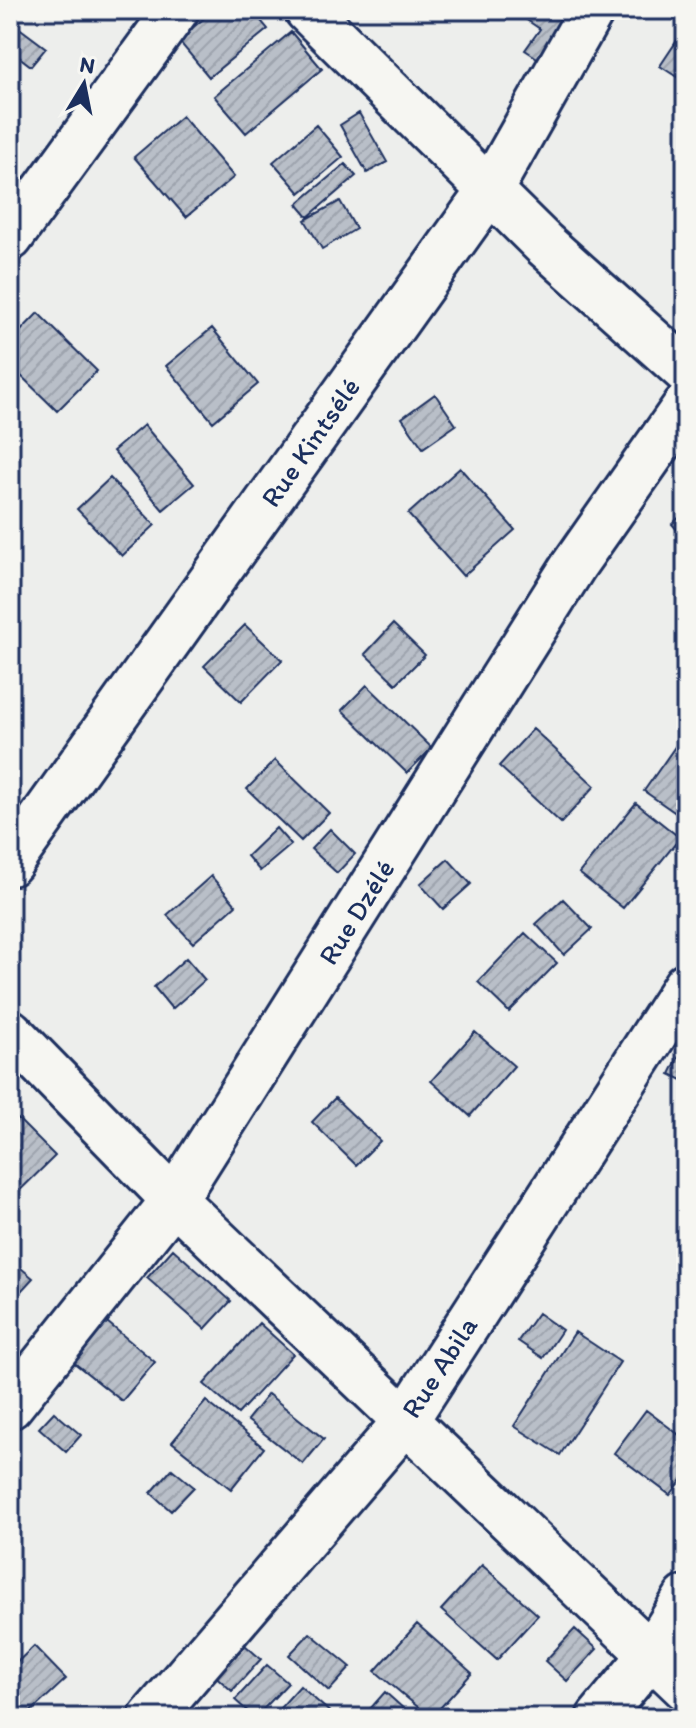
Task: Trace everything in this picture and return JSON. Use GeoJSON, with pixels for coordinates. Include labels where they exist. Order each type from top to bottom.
{"type":"FeatureCollection","features":[{"type":"Feature","properties":{"kind":"street"},"geometry":{"type":"LineString","coordinates":[[10,238],[176,10]]}},
{"type":"Feature","properties":{"kind":"street"},"geometry":{"type":"LineString","coordinates":[[307,10],[490,190],[686,371]]}},
{"type":"Feature","properties":{"kind":"street","name":"Rue Kintsélé"},"geometry":{"type":"LineString","coordinates":[[10,863],[490,190],[592,10]]}},
{"type":"Feature","properties":{"kind":"street","name":"Rue Dzélé"},"geometry":{"type":"LineString","coordinates":[[10,1406],[174,1200],[574,565],[686,405]]}},
{"type":"Feature","properties":{"kind":"street","name":"Rue Abila"},"geometry":{"type":"LineString","coordinates":[[151,1718],[404,1423],[686,985]]}},
{"type":"Feature","properties":{"kind":"street"},"geometry":{"type":"LineString","coordinates":[[10,1032],[174,1200],[404,1423],[686,1688]]}},
{"type":"Feature","properties":{"kind":"street"},"geometry":{"type":"LineString","coordinates":[[599,1718],[652,1654],[686,1598]]}},
{"type":"Feature","properties":{"kind":"building"},"geometry":{"type":"Polygon","coordinates":[[[214,10],[252,10],[268,29],[209,77],[178,40],[214,10]]]}},
{"type":"Feature","properties":{"kind":"building"},"geometry":{"type":"Polygon","coordinates":[[[512,10],[586,10],[548,65],[525,50],[540,29],[512,10]]]}},
{"type":"Feature","properties":{"kind":"building"},"geometry":{"type":"Polygon","coordinates":[[[10,21],[46,48],[31,66],[10,50],[10,21]]]}},
{"type":"Feature","properties":{"kind":"building"},"geometry":{"type":"Polygon","coordinates":[[[291,32],[322,69],[246,133],[214,96],[291,32]]]}},
{"type":"Feature","properties":{"kind":"building"},"geometry":{"type":"Polygon","coordinates":[[[682,33],[686,36],[686,83],[660,66],[682,33]]]}},
{"type":"Feature","properties":{"kind":"building"},"geometry":{"type":"Polygon","coordinates":[[[359,113],[387,162],[367,173],[340,125],[359,113]]]}},
{"type":"Feature","properties":{"kind":"building"},"geometry":{"type":"Polygon","coordinates":[[[182,116],[234,177],[186,217],[134,157],[182,116]]]}},
{"type":"Feature","properties":{"kind":"building"},"geometry":{"type":"Polygon","coordinates":[[[316,125],[343,157],[300,193],[273,162],[316,125]]]}},
{"type":"Feature","properties":{"kind":"building"},"geometry":{"type":"Polygon","coordinates":[[[345,164],[356,176],[308,217],[297,204],[345,164]]]}},
{"type":"Feature","properties":{"kind":"building"},"geometry":{"type":"Polygon","coordinates":[[[340,201],[356,229],[322,249],[305,220],[340,201]]]}},
{"type":"Feature","properties":{"kind":"building"},"geometry":{"type":"Polygon","coordinates":[[[38,313],[97,371],[57,411],[10,365],[10,342],[38,313]]]}},
{"type":"Feature","properties":{"kind":"building"},"geometry":{"type":"Polygon","coordinates":[[[212,328],[258,384],[213,422],[166,366],[212,328]]]}},
{"type":"Feature","properties":{"kind":"building"},"geometry":{"type":"Polygon","coordinates":[[[435,394],[456,425],[423,448],[402,418],[435,394]]]}},
{"type":"Feature","properties":{"kind":"building"},"geometry":{"type":"Polygon","coordinates":[[[144,425],[194,484],[163,510],[113,451],[144,425]]]}},
{"type":"Feature","properties":{"kind":"building"},"geometry":{"type":"Polygon","coordinates":[[[460,468],[515,530],[463,576],[408,514],[460,468]]]}},
{"type":"Feature","properties":{"kind":"building"},"geometry":{"type":"Polygon","coordinates":[[[110,478],[155,525],[122,556],[77,509],[110,478]]]}},
{"type":"Feature","properties":{"kind":"building"},"geometry":{"type":"Polygon","coordinates":[[[686,511],[686,536],[684,538],[672,524],[686,511]]]}},
{"type":"Feature","properties":{"kind":"building"},"geometry":{"type":"Polygon","coordinates":[[[393,624],[425,655],[396,684],[365,654],[393,624]]]}},
{"type":"Feature","properties":{"kind":"building"},"geometry":{"type":"Polygon","coordinates":[[[245,625],[282,660],[241,702],[204,666],[245,625]]]}},
{"type":"Feature","properties":{"kind":"building"},"geometry":{"type":"Polygon","coordinates":[[[367,685],[432,748],[407,773],[342,710],[367,685]]]}},
{"type":"Feature","properties":{"kind":"building"},"geometry":{"type":"Polygon","coordinates":[[[533,729],[595,786],[561,823],[499,766],[533,729]]]}},
{"type":"Feature","properties":{"kind":"building"},"geometry":{"type":"Polygon","coordinates":[[[686,731],[686,806],[680,816],[644,791],[686,731]]]}},
{"type":"Feature","properties":{"kind":"building"},"geometry":{"type":"Polygon","coordinates":[[[275,760],[329,813],[301,841],[247,789],[275,760]]]}},
{"type":"Feature","properties":{"kind":"building"},"geometry":{"type":"Polygon","coordinates":[[[636,803],[680,838],[623,908],[579,873],[636,803]]]}},
{"type":"Feature","properties":{"kind":"building"},"geometry":{"type":"Polygon","coordinates":[[[276,828],[291,845],[260,871],[247,856],[276,828]]]}},
{"type":"Feature","properties":{"kind":"building"},"geometry":{"type":"Polygon","coordinates":[[[330,829],[355,854],[337,873],[311,849],[330,829]]]}},
{"type":"Feature","properties":{"kind":"building"},"geometry":{"type":"Polygon","coordinates":[[[448,859],[471,884],[443,909],[420,884],[448,859]]]}},
{"type":"Feature","properties":{"kind":"building"},"geometry":{"type":"Polygon","coordinates":[[[211,876],[236,905],[193,943],[167,915],[211,876]]]}},
{"type":"Feature","properties":{"kind":"building"},"geometry":{"type":"Polygon","coordinates":[[[563,899],[592,929],[564,955],[536,924],[563,899]]]}},
{"type":"Feature","properties":{"kind":"building"},"geometry":{"type":"Polygon","coordinates":[[[525,933],[557,963],[509,1012],[478,982],[525,933]]]}},
{"type":"Feature","properties":{"kind":"building"},"geometry":{"type":"Polygon","coordinates":[[[186,958],[205,980],[172,1009],[154,987],[186,958]]]}},
{"type":"Feature","properties":{"kind":"building"},"geometry":{"type":"Polygon","coordinates":[[[475,1032],[514,1066],[470,1116],[431,1081],[475,1032]]]}},
{"type":"Feature","properties":{"kind":"building"},"geometry":{"type":"Polygon","coordinates":[[[686,1042],[686,1082],[670,1074],[686,1042]]]}},
{"type":"Feature","properties":{"kind":"building"},"geometry":{"type":"Polygon","coordinates":[[[335,1098],[380,1141],[356,1165],[312,1122],[335,1098]]]}},
{"type":"Feature","properties":{"kind":"building"},"geometry":{"type":"Polygon","coordinates":[[[18,1119],[55,1156],[10,1200],[10,1127],[18,1119]]]}},
{"type":"Feature","properties":{"kind":"building"},"geometry":{"type":"Polygon","coordinates":[[[173,1249],[231,1301],[205,1329],[147,1278],[173,1249]]]}},
{"type":"Feature","properties":{"kind":"building"},"geometry":{"type":"Polygon","coordinates":[[[10,1259],[33,1278],[10,1303],[10,1259]]]}},
{"type":"Feature","properties":{"kind":"building"},"geometry":{"type":"Polygon","coordinates":[[[538,1313],[562,1330],[543,1358],[518,1341],[538,1313]]]}},
{"type":"Feature","properties":{"kind":"building"},"geometry":{"type":"Polygon","coordinates":[[[101,1317],[155,1362],[122,1401],[67,1357],[101,1317]]]}},
{"type":"Feature","properties":{"kind":"building"},"geometry":{"type":"Polygon","coordinates":[[[259,1323],[293,1354],[238,1414],[204,1384],[259,1323]]]}},
{"type":"Feature","properties":{"kind":"building"},"geometry":{"type":"Polygon","coordinates":[[[575,1332],[620,1362],[560,1455],[514,1426],[575,1332]]]}},
{"type":"Feature","properties":{"kind":"building"},"geometry":{"type":"Polygon","coordinates":[[[268,1394],[324,1439],[303,1464],[247,1420],[268,1394]]]}},
{"type":"Feature","properties":{"kind":"building"},"geometry":{"type":"Polygon","coordinates":[[[206,1401],[264,1448],[231,1489],[172,1442],[206,1401]]]}},
{"type":"Feature","properties":{"kind":"building"},"geometry":{"type":"Polygon","coordinates":[[[646,1410],[686,1440],[686,1475],[670,1495],[614,1453],[646,1410]]]}},
{"type":"Feature","properties":{"kind":"building"},"geometry":{"type":"Polygon","coordinates":[[[54,1412],[81,1435],[66,1452],[39,1428],[54,1412]]]}},
{"type":"Feature","properties":{"kind":"building"},"geometry":{"type":"Polygon","coordinates":[[[172,1469],[194,1487],[171,1511],[151,1493],[172,1469]]]}},
{"type":"Feature","properties":{"kind":"building"},"geometry":{"type":"Polygon","coordinates":[[[482,1565],[538,1615],[497,1660],[441,1610],[482,1565]]]}},
{"type":"Feature","properties":{"kind":"building"},"geometry":{"type":"Polygon","coordinates":[[[417,1624],[472,1673],[431,1718],[375,1671],[417,1624]]]}},
{"type":"Feature","properties":{"kind":"building"},"geometry":{"type":"Polygon","coordinates":[[[575,1629],[597,1649],[567,1681],[545,1661],[575,1629]]]}},
{"type":"Feature","properties":{"kind":"building"},"geometry":{"type":"Polygon","coordinates":[[[310,1633],[351,1667],[329,1691],[289,1655],[310,1633]]]}},
{"type":"Feature","properties":{"kind":"building"},"geometry":{"type":"Polygon","coordinates":[[[238,1639],[261,1659],[232,1691],[210,1671],[238,1639]]]}},
{"type":"Feature","properties":{"kind":"building"},"geometry":{"type":"Polygon","coordinates":[[[34,1646],[66,1679],[24,1718],[10,1718],[10,1669],[34,1646]]]}},
{"type":"Feature","properties":{"kind":"building"},"geometry":{"type":"Polygon","coordinates":[[[267,1665],[288,1683],[255,1718],[235,1700],[267,1665]]]}},
{"type":"Feature","properties":{"kind":"building"},"geometry":{"type":"Polygon","coordinates":[[[300,1686],[332,1714],[328,1718],[271,1718],[300,1686]]]}},
{"type":"Feature","properties":{"kind":"building"},"geometry":{"type":"Polygon","coordinates":[[[385,1692],[414,1718],[362,1718],[385,1692]]]}}]}
